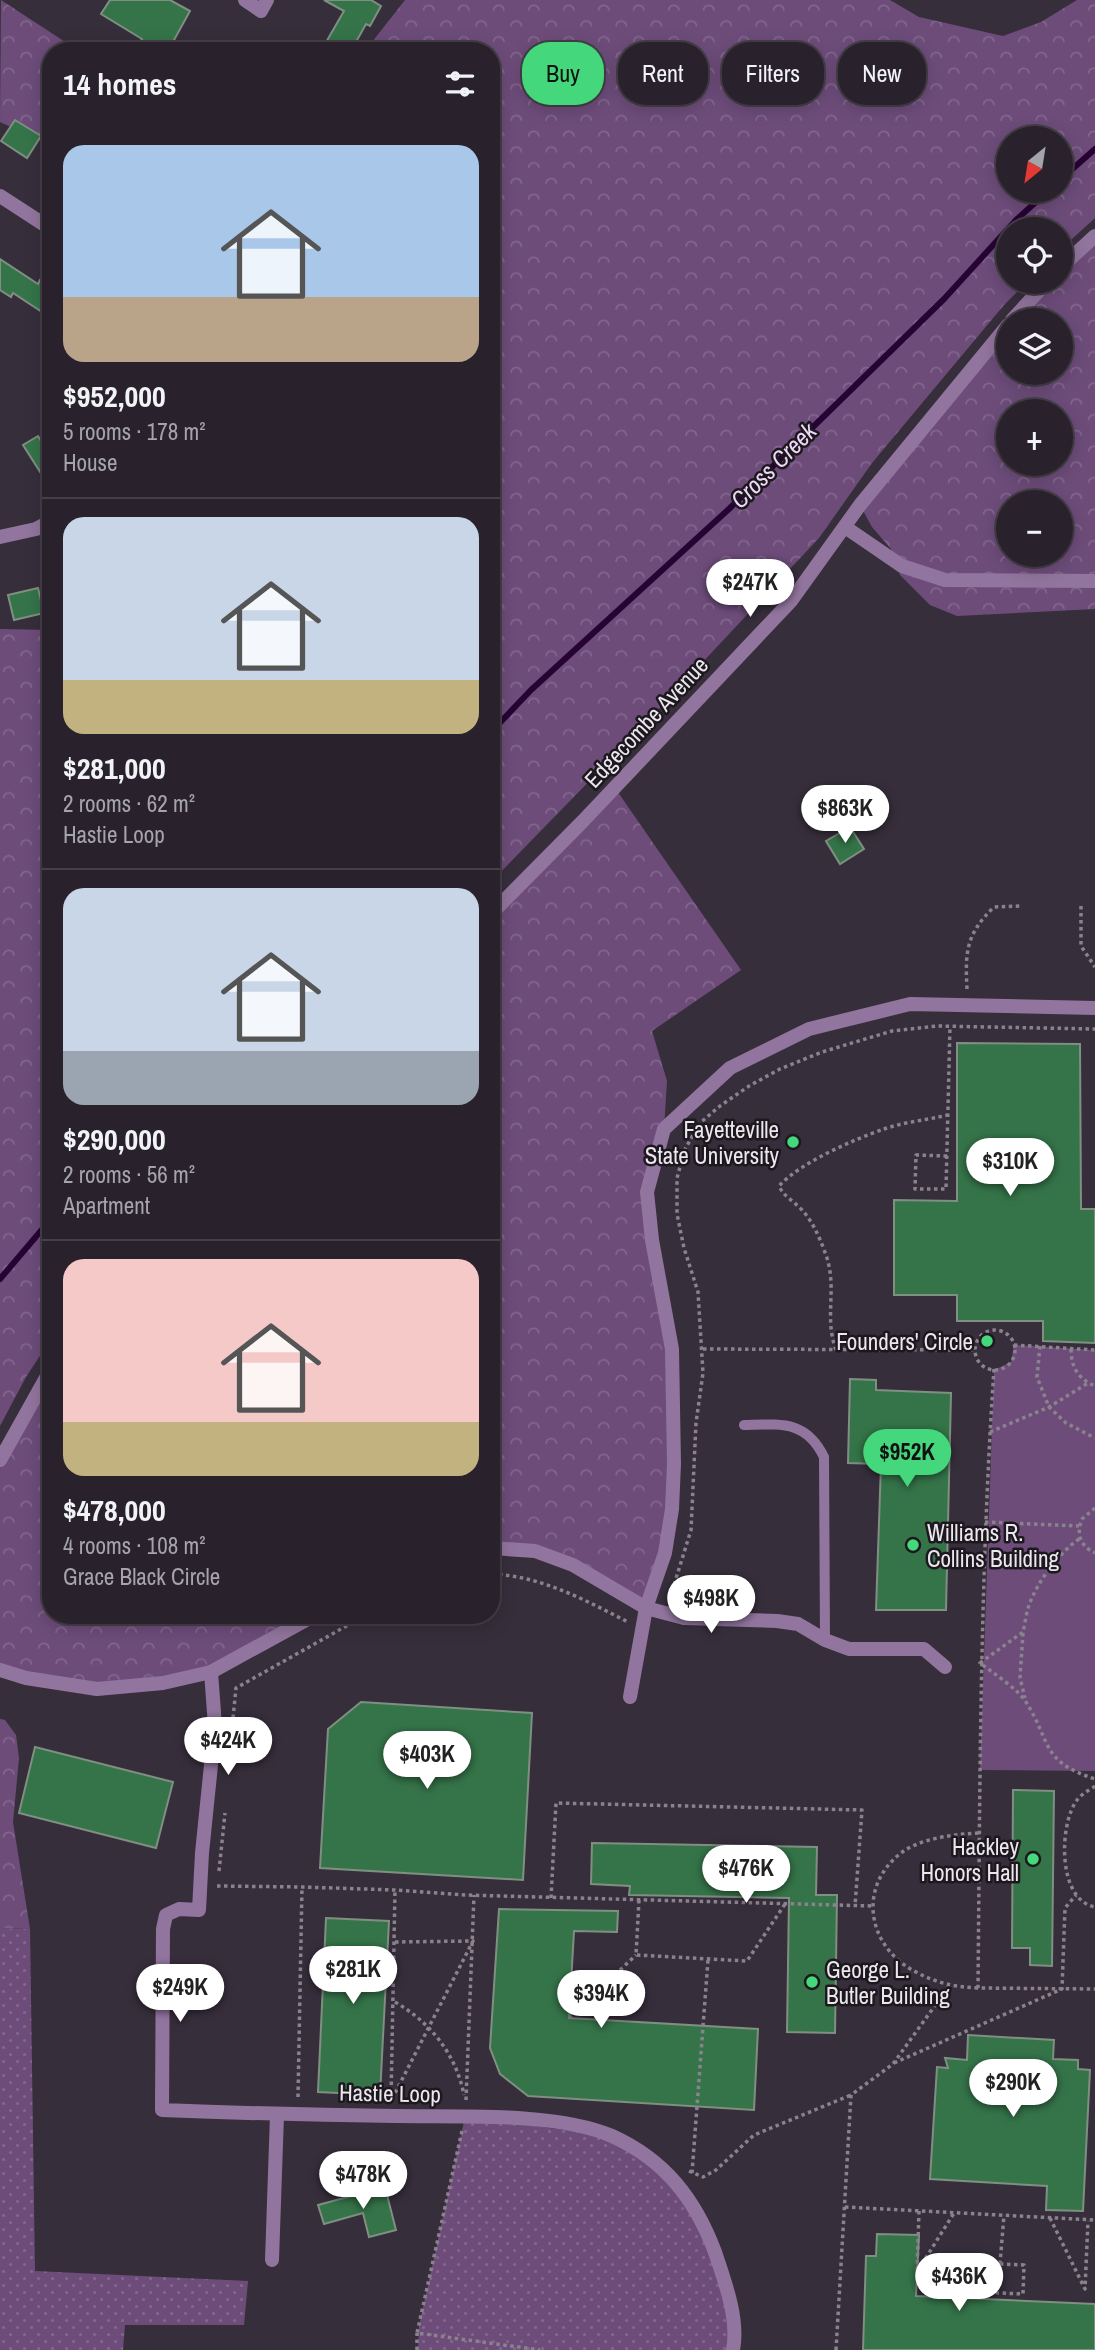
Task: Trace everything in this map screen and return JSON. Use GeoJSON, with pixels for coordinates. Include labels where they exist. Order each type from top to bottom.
{"type":"FeatureCollection","features":[{"type":"Feature","properties":{"kind":"street"},"geometry":{"type":"LineString","coordinates":[[245,0],[261,11],[267,0]]}},
{"type":"Feature","properties":{"kind":"street"},"geometry":{"type":"LineString","coordinates":[[0,196],[42,223]]}},
{"type":"Feature","properties":{"kind":"street"},"geometry":{"type":"LineString","coordinates":[[1073,256],[1095,236]]}},
{"type":"Feature","properties":{"kind":"street"},"geometry":{"type":"LineString","coordinates":[[1023,308],[1036,294]]}},
{"type":"Feature","properties":{"kind":"street","name":"Edgecombe Avenue"},"geometry":{"type":"LineString","coordinates":[[500,905],[791,601],[860,505],[996,340]]}},
{"type":"Feature","properties":{"kind":"street"},"geometry":{"type":"LineString","coordinates":[[0,537],[42,526]]}},
{"type":"Feature","properties":{"kind":"street"},"geometry":{"type":"LineString","coordinates":[[845,527],[902,566],[945,580],[1095,581]]}},
{"type":"Feature","properties":{"kind":"street"},"geometry":{"type":"LineString","coordinates":[[630,1697],[646,1608],[665,1553],[672,1509],[672,1349],[652,1240],[647,1192],[664,1129],[730,1068],[809,1029],[910,1004],[1095,1008]]}},
{"type":"Feature","properties":{"kind":"street"},"geometry":{"type":"LineString","coordinates":[[0,1460],[42,1385]]}},
{"type":"Feature","properties":{"kind":"street"},"geometry":{"type":"LineString","coordinates":[[500,1549],[534,1551],[573,1565],[646,1608],[684,1618],[798,1624],[825,1640],[849,1649],[924,1648],[945,1667]]}},
{"type":"Feature","properties":{"kind":"street"},"geometry":{"type":"LineString","coordinates":[[0,1670],[26,1678],[97,1689],[163,1684],[211,1672],[299,1624]]}},
{"type":"Feature","properties":{"kind":"street","name":"Hastie Loop"},"geometry":{"type":"LineString","coordinates":[[211,1672],[215,1726],[199,1910],[179,1909],[166,1915],[163,1930],[162,2110],[277,2115],[503,2118],[586,2127],[611,2136],[657,2164],[692,2203],[705,2227],[723,2277],[736,2334],[733,2350]]}},
{"type":"Feature","properties":{"kind":"street"},"geometry":{"type":"LineString","coordinates":[[272,2260],[277,2115]]}},
{"type":"Feature","properties":{"kind":"lane"},"geometry":{"type":"LineString","coordinates":[[744,1425],[773,1424],[800,1429],[817,1443],[824,1457],[825,1640]]}},
{"type":"Feature","properties":{"kind":"path"},"geometry":{"type":"LineString","coordinates":[[969,1026],[965,954],[978,922],[994,907],[1020,906]]}},
{"type":"Feature","properties":{"kind":"path"},"geometry":{"type":"LineString","coordinates":[[1081,906],[1081,946],[1095,967]]}},
{"type":"Feature","properties":{"kind":"path"},"geometry":{"type":"LineString","coordinates":[[947,1156],[916,1155],[915,1189],[946,1189],[947,1156],[950,1026]]}},
{"type":"Feature","properties":{"kind":"path"},"geometry":{"type":"LineString","coordinates":[[665,1613],[691,1530],[695,1436],[703,1373],[698,1292],[677,1214],[677,1178],[685,1149],[700,1124],[749,1086],[780,1069],[822,1052],[892,1031],[950,1026],[1095,1029]]}},
{"type":"Feature","properties":{"kind":"path"},"geometry":{"type":"LineString","coordinates":[[836,1350],[830,1333],[833,1293],[828,1261],[816,1231],[802,1210],[779,1186],[816,1160],[885,1129],[948,1115]]}},
{"type":"Feature","properties":{"kind":"path"},"geometry":{"type":"LineString","coordinates":[[990,1330],[1008,1334],[1015,1352],[1013,1360],[1005,1367],[994,1369],[982,1364],[976,1350],[981,1336],[990,1330]]}},
{"type":"Feature","properties":{"kind":"path"},"geometry":{"type":"LineString","coordinates":[[1014,1345],[1095,1350]]}},
{"type":"Feature","properties":{"kind":"path"},"geometry":{"type":"LineString","coordinates":[[1040,1346],[1037,1377],[1049,1406],[1066,1423],[1095,1438]]}},
{"type":"Feature","properties":{"kind":"path"},"geometry":{"type":"LineString","coordinates":[[703,1349],[976,1350]]}},
{"type":"Feature","properties":{"kind":"path"},"geometry":{"type":"LineString","coordinates":[[1071,1349],[1071,1363],[1075,1371],[1095,1386]]}},
{"type":"Feature","properties":{"kind":"path"},"geometry":{"type":"LineString","coordinates":[[978,1988],[980,1663],[994,1369]]}},
{"type":"Feature","properties":{"kind":"path"},"geometry":{"type":"LineString","coordinates":[[990,1432],[1049,1406],[1088,1383]]}},
{"type":"Feature","properties":{"kind":"path"},"geometry":{"type":"LineString","coordinates":[[1095,1508],[1086,1513],[1079,1526],[1079,1539],[1095,1553]]}},
{"type":"Feature","properties":{"kind":"path"},"geometry":{"type":"LineString","coordinates":[[985,1522],[1079,1526]]}},
{"type":"Feature","properties":{"kind":"path"},"geometry":{"type":"LineString","coordinates":[[1079,1539],[1062,1553],[1042,1579],[1029,1605],[1023,1632],[1020,1678],[1025,1700],[1049,1753],[1074,1772],[1095,1779]]}},
{"type":"Feature","properties":{"kind":"path"},"geometry":{"type":"LineString","coordinates":[[500,1575],[544,1583],[643,1629]]}},
{"type":"Feature","properties":{"kind":"path"},"geometry":{"type":"LineString","coordinates":[[232,1730],[236,1688],[350,1624]]}},
{"type":"Feature","properties":{"kind":"path"},"geometry":{"type":"LineString","coordinates":[[980,1663],[1023,1632]]}},
{"type":"Feature","properties":{"kind":"path"},"geometry":{"type":"LineString","coordinates":[[980,1663],[1025,1700]]}},
{"type":"Feature","properties":{"kind":"path"},"geometry":{"type":"LineString","coordinates":[[1095,1786],[1078,1799],[1067,1825],[1065,1862],[1070,1886],[1076,1895],[1095,1907]]}},
{"type":"Feature","properties":{"kind":"path"},"geometry":{"type":"LineString","coordinates":[[551,1898],[556,1803],[629,1803],[862,1810],[855,1906]]}},
{"type":"Feature","properties":{"kind":"path"},"geometry":{"type":"LineString","coordinates":[[225,1810],[222,1862],[215,1886],[873,1906]]}},
{"type":"Feature","properties":{"kind":"path"},"geometry":{"type":"LineString","coordinates":[[979,1833],[945,1835],[903,1851],[882,1872],[872,1894],[873,1920],[884,1942],[897,1959],[914,1972],[949,1986],[1095,1989]]}},
{"type":"Feature","properties":{"kind":"path"},"geometry":{"type":"LineString","coordinates":[[298,2097],[303,1887]]}},
{"type":"Feature","properties":{"kind":"path"},"geometry":{"type":"LineString","coordinates":[[395,1890],[395,2002],[391,2101],[473,1941]]}},
{"type":"Feature","properties":{"kind":"path"},"geometry":{"type":"LineString","coordinates":[[395,2002],[418,2015],[429,2025],[461,2079],[466,2104],[474,1895]]}},
{"type":"Feature","properties":{"kind":"path"},"geometry":{"type":"LineString","coordinates":[[1062,1989],[1065,1908],[1076,1895]]}},
{"type":"Feature","properties":{"kind":"path"},"geometry":{"type":"LineString","coordinates":[[569,2018],[636,1955],[639,1900]]}},
{"type":"Feature","properties":{"kind":"path"},"geometry":{"type":"LineString","coordinates":[[636,1955],[747,1961],[785,1904]]}},
{"type":"Feature","properties":{"kind":"path"},"geometry":{"type":"LineString","coordinates":[[394,1942],[473,1941]]}},
{"type":"Feature","properties":{"kind":"path"},"geometry":{"type":"LineString","coordinates":[[708,1960],[692,2174],[702,2177],[716,2170],[754,2135],[851,2095],[893,2064],[1062,1989]]}},
{"type":"Feature","properties":{"kind":"path"},"geometry":{"type":"LineString","coordinates":[[893,2064],[949,1986]]}},
{"type":"Feature","properties":{"kind":"path"},"geometry":{"type":"LineString","coordinates":[[836,2350],[851,2095]]}},
{"type":"Feature","properties":{"kind":"path"},"geometry":{"type":"LineString","coordinates":[[417,2350],[418,2333],[465,2117]]}},
{"type":"Feature","properties":{"kind":"path"},"geometry":{"type":"LineString","coordinates":[[845,2207],[1095,2220]]}},
{"type":"Feature","properties":{"kind":"path"},"geometry":{"type":"LineString","coordinates":[[919,2211],[917,2272],[954,2213]]}},
{"type":"Feature","properties":{"kind":"path"},"geometry":{"type":"LineString","coordinates":[[1000,2264],[1004,2215]]}},
{"type":"Feature","properties":{"kind":"path"},"geometry":{"type":"LineString","coordinates":[[1050,2218],[1085,2289],[1088,2220]]}},
{"type":"Feature","properties":{"kind":"path"},"geometry":{"type":"LineString","coordinates":[[979,2263],[1000,2264],[1024,2265],[1023,2294],[977,2292],[979,2263]]}},
{"type":"Feature","properties":{"kind":"path"},"geometry":{"type":"LineString","coordinates":[[418,2333],[540,2350]]}},
{"type":"Feature","properties":{"kind":"green space"},"geometry":{"type":"Polygon","coordinates":[[[1,0],[65,42],[42,42],[42,141],[0,122],[1,0]]]}},
{"type":"Feature","properties":{"kind":"green space"},"geometry":{"type":"Polygon","coordinates":[[[405,0],[890,0],[919,17],[1003,36],[1041,22],[1077,0],[1095,0],[1095,218],[1073,238],[1073,217],[996,217],[996,294],[1015,294],[1001,308],[996,308],[996,315],[872,463],[819,538],[638,731],[500,873],[500,42],[372,42],[405,0]]]}},
{"type":"Feature","properties":{"kind":"green space"},"geometry":{"type":"Polygon","coordinates":[[[1095,237],[1095,609],[957,616],[930,605],[900,575],[891,549],[872,527],[860,505],[996,344],[996,385],[1073,385],[1073,308],[1027,308],[1040,294],[1073,294],[1073,260],[1095,237]]]}},
{"type":"Feature","properties":{"kind":"green space"},"geometry":{"type":"Polygon","coordinates":[[[0,629],[42,630],[42,1353],[0,1426],[0,629]]]}},
{"type":"Feature","properties":{"kind":"green space"},"geometry":{"type":"Polygon","coordinates":[[[615,788],[741,970],[652,1031],[667,1081],[664,1129],[647,1192],[672,1358],[665,1553],[646,1608],[573,1565],[500,1551],[500,903],[615,788]]]}},
{"type":"Feature","properties":{"kind":"green space"},"geometry":{"type":"Polygon","coordinates":[[[1014,1345],[1095,1350],[1095,1771],[980,1770],[994,1370],[1011,1362],[1014,1345]]]}},
{"type":"Feature","properties":{"kind":"green space"},"geometry":{"type":"Polygon","coordinates":[[[42,1389],[42,1624],[298,1624],[200,1676],[121,1688],[0,1668],[0,1461],[42,1389]]]}},
{"type":"Feature","properties":{"kind":"green space"},"geometry":{"type":"Polygon","coordinates":[[[0,1719],[5,1720],[16,1735],[19,1758],[13,1822],[30,1929],[0,1928],[0,1719]]]}},
{"type":"Feature","properties":{"kind":"green space"},"geometry":{"type":"Polygon","coordinates":[[[0,1928],[30,1929],[35,2271],[248,2281],[244,2325],[125,2325],[123,2350],[0,2350],[0,1928]]]}},
{"type":"Feature","properties":{"kind":"green space"},"geometry":{"type":"Polygon","coordinates":[[[465,2117],[611,2136],[675,2182],[724,2277],[733,2350],[418,2350],[419,2326],[465,2117]]]}},
{"type":"Feature","properties":{"kind":"building"},"geometry":{"type":"Polygon","coordinates":[[[110,0],[170,0],[190,11],[173,42],[140,42],[142,39],[101,14],[110,0]]]}},
{"type":"Feature","properties":{"kind":"building"},"geometry":{"type":"Polygon","coordinates":[[[324,0],[371,0],[381,6],[370,26],[366,24],[356,42],[326,42],[344,11],[324,0]]]}},
{"type":"Feature","properties":{"kind":"building"},"geometry":{"type":"Polygon","coordinates":[[[15,120],[41,136],[27,158],[1,141],[15,120]]]}},
{"type":"Feature","properties":{"kind":"building"},"geometry":{"type":"Polygon","coordinates":[[[0,259],[38,284],[40,280],[42,281],[42,312],[13,293],[11,297],[0,290],[0,259]]]}},
{"type":"Feature","properties":{"kind":"building"},"geometry":{"type":"Polygon","coordinates":[[[38,436],[42,442],[42,475],[23,445],[38,436]]]}},
{"type":"Feature","properties":{"kind":"building"},"geometry":{"type":"Polygon","coordinates":[[[38,588],[42,613],[14,620],[8,595],[38,588]]]}},
{"type":"Feature","properties":{"kind":"building"},"geometry":{"type":"Polygon","coordinates":[[[850,827],[864,849],[840,864],[826,841],[850,827]]]}},
{"type":"Feature","properties":{"kind":"building"},"geometry":{"type":"Polygon","coordinates":[[[957,1043],[1080,1044],[1081,1209],[1095,1209],[1095,1343],[1043,1341],[1043,1321],[957,1321],[957,1295],[894,1295],[894,1200],[957,1201],[957,1043]]]}},
{"type":"Feature","properties":{"kind":"building"},"geometry":{"type":"Polygon","coordinates":[[[850,1379],[876,1380],[876,1390],[951,1393],[946,1610],[876,1610],[881,1464],[848,1463],[850,1379]]]}},
{"type":"Feature","properties":{"kind":"building"},"geometry":{"type":"Polygon","coordinates":[[[361,1702],[532,1713],[523,1880],[320,1868],[328,1729],[361,1702]]]}},
{"type":"Feature","properties":{"kind":"building"},"geometry":{"type":"Polygon","coordinates":[[[35,1747],[173,1782],[156,1848],[19,1813],[35,1747]]]}},
{"type":"Feature","properties":{"kind":"building","name":"Hackley Honors Hall"},"geometry":{"type":"Polygon","coordinates":[[[1013,1790],[1054,1791],[1052,1966],[1030,1965],[1030,1948],[1012,1948],[1013,1790]]]}},
{"type":"Feature","properties":{"kind":"building","name":"George L. Butler Building"},"geometry":{"type":"Polygon","coordinates":[[[592,1843],[817,1847],[816,1895],[837,1895],[835,2033],[787,2032],[789,1898],[629,1895],[630,1886],[591,1884],[592,1843]]]}},
{"type":"Feature","properties":{"kind":"building"},"geometry":{"type":"Polygon","coordinates":[[[499,1909],[618,1911],[617,1932],[574,1931],[569,2018],[758,2029],[754,2110],[528,2096],[500,2074],[490,2048],[499,1909]]]}},
{"type":"Feature","properties":{"kind":"building"},"geometry":{"type":"Polygon","coordinates":[[[326,1918],[389,1921],[380,2095],[318,2092],[326,1918]]]}},
{"type":"Feature","properties":{"kind":"building"},"geometry":{"type":"Polygon","coordinates":[[[968,2035],[1054,2040],[1053,2059],[1078,2060],[1078,2069],[1090,2070],[1083,2211],[1046,2210],[1047,2186],[930,2179],[937,2067],[948,2068],[945,2058],[967,2060],[968,2035]]]}},
{"type":"Feature","properties":{"kind":"building"},"geometry":{"type":"Polygon","coordinates":[[[385,2187],[396,2230],[369,2237],[363,2213],[324,2224],[318,2205],[385,2187]]]}},
{"type":"Feature","properties":{"kind":"building"},"geometry":{"type":"Polygon","coordinates":[[[877,2234],[919,2235],[916,2296],[1095,2304],[1095,2350],[863,2350],[866,2256],[876,2256],[877,2234]]]}},
{"type":"Feature","properties":{"kind":"waterway","name":"Cross Creek"},"geometry":{"type":"LineString","coordinates":[[1073,168],[1095,149]]}},
{"type":"Feature","properties":{"kind":"waterway","name":"Cross Creek"},"geometry":{"type":"LineString","coordinates":[[500,723],[531,690],[730,508],[944,299],[1035,203]]}},
{"type":"Feature","properties":{"kind":"waterway","name":"Cross Creek"},"geometry":{"type":"LineString","coordinates":[[0,1279],[42,1230]]}},
{"type":"Feature","properties":{"kind":"place","name":"Fayetteville State University"},"geometry":{"type":"Point","coordinates":[793,1142]}},
{"type":"Feature","properties":{"kind":"place","name":"Founders' Circle"},"geometry":{"type":"Point","coordinates":[987,1341]}},
{"type":"Feature","properties":{"kind":"place","name":"Williams R. Collins Building"},"geometry":{"type":"Point","coordinates":[913,1545]}},
{"type":"Feature","properties":{"kind":"place","name":"Hackley Honors Hall"},"geometry":{"type":"Point","coordinates":[1033,1859]}},
{"type":"Feature","properties":{"kind":"place","name":"George L. Butler Building"},"geometry":{"type":"Point","coordinates":[812,1982]}}]}
